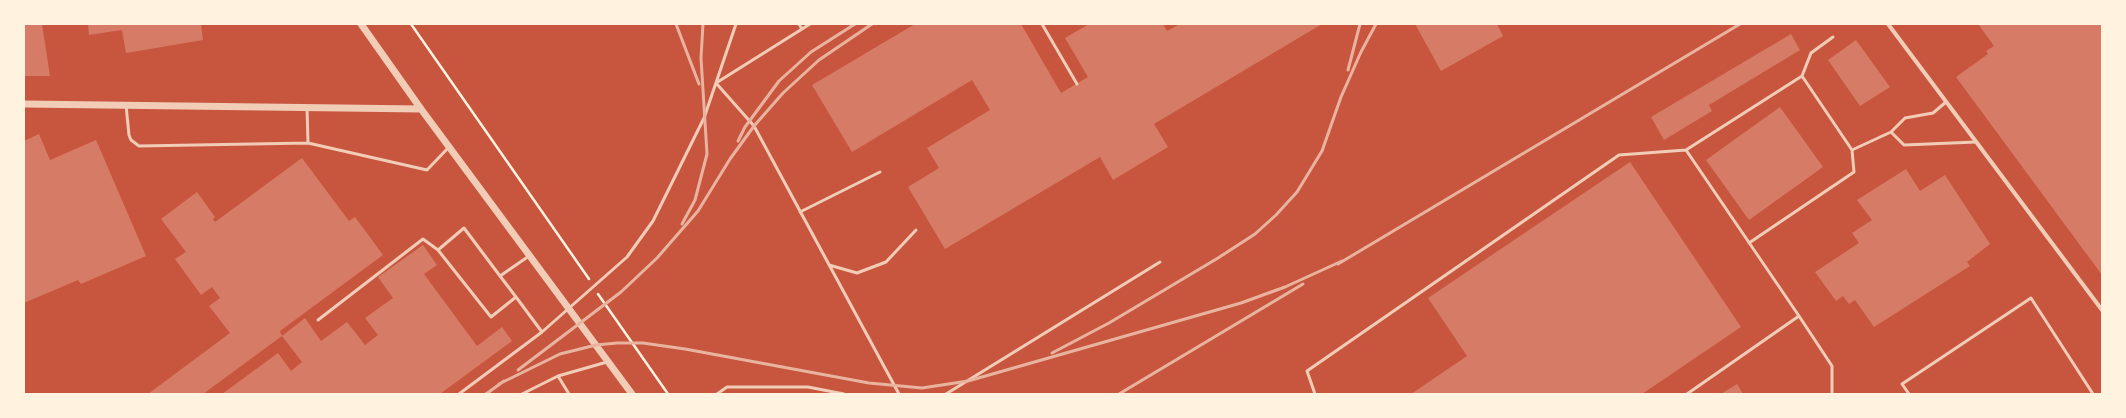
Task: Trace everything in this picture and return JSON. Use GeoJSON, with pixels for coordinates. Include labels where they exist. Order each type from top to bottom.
{"type":"FeatureCollection","features":[{"type":"Feature","properties":{"kind":"street"},"geometry":{"type":"LineString","coordinates":[[361,24],[421,109],[570,308],[632,394]]}},
{"type":"Feature","properties":{"kind":"street"},"geometry":{"type":"LineString","coordinates":[[1888,24],[2102,310]]}},
{"type":"Feature","properties":{"kind":"street"},"geometry":{"type":"LineString","coordinates":[[24,104],[421,109]]}},
{"type":"Feature","properties":{"kind":"lane"},"geometry":{"type":"LineString","coordinates":[[459,394],[542,332],[627,258],[653,221],[704,118],[736,24]]}},
{"type":"Feature","properties":{"kind":"lane"},"geometry":{"type":"LineString","coordinates":[[799,24],[802,29]]}},
{"type":"Feature","properties":{"kind":"lane"},"geometry":{"type":"LineString","coordinates":[[716,83],[810,24]]}},
{"type":"Feature","properties":{"kind":"lane"},"geometry":{"type":"LineString","coordinates":[[1042,24],[1077,84]]}},
{"type":"Feature","properties":{"kind":"lane"},"geometry":{"type":"LineString","coordinates":[[1315,394],[1307,371],[1619,155],[1686,150],[1802,76],[1811,53],[1832,36]]}},
{"type":"Feature","properties":{"kind":"lane"},"geometry":{"type":"LineString","coordinates":[[1749,243],[1854,172],[1852,150],[1802,76]]}},
{"type":"Feature","properties":{"kind":"lane"},"geometry":{"type":"LineString","coordinates":[[716,83],[754,126],[899,394]]}},
{"type":"Feature","properties":{"kind":"lane"},"geometry":{"type":"LineString","coordinates":[[1852,150],[1891,132],[1905,118],[1933,113],[1946,102]]}},
{"type":"Feature","properties":{"kind":"lane"},"geometry":{"type":"LineString","coordinates":[[126,105],[129,135],[131,140],[139,146],[308,143],[427,170],[449,147]]}},
{"type":"Feature","properties":{"kind":"lane"},"geometry":{"type":"LineString","coordinates":[[307,107],[308,143]]}},
{"type":"Feature","properties":{"kind":"lane"},"geometry":{"type":"LineString","coordinates":[[1891,132],[1904,145],[1976,142]]}},
{"type":"Feature","properties":{"kind":"lane"},"geometry":{"type":"LineString","coordinates":[[1686,150],[1832,366],[1832,394]]}},
{"type":"Feature","properties":{"kind":"lane"},"geometry":{"type":"LineString","coordinates":[[800,212],[880,172]]}},
{"type":"Feature","properties":{"kind":"lane"},"geometry":{"type":"LineString","coordinates":[[438,250],[464,228],[542,332]]}},
{"type":"Feature","properties":{"kind":"lane"},"geometry":{"type":"LineString","coordinates":[[829,265],[857,273],[886,262],[916,230]]}},
{"type":"Feature","properties":{"kind":"lane"},"geometry":{"type":"LineString","coordinates":[[318,320],[423,239],[438,250],[491,317],[516,298]]}},
{"type":"Feature","properties":{"kind":"lane"},"geometry":{"type":"LineString","coordinates":[[500,276],[530,255]]}},
{"type":"Feature","properties":{"kind":"lane"},"geometry":{"type":"LineString","coordinates":[[946,394],[1160,262]]}},
{"type":"Feature","properties":{"kind":"lane"},"geometry":{"type":"LineString","coordinates":[[1909,394],[1902,384],[2031,298],[2093,394]]}},
{"type":"Feature","properties":{"kind":"lane"},"geometry":{"type":"LineString","coordinates":[[1687,394],[1799,316]]}},
{"type":"Feature","properties":{"kind":"lane"},"geometry":{"type":"LineString","coordinates":[[522,394],[558,376],[609,361]]}},
{"type":"Feature","properties":{"kind":"lane"},"geometry":{"type":"LineString","coordinates":[[558,376],[569,394]]}},
{"type":"Feature","properties":{"kind":"lane"},"geometry":{"type":"LineString","coordinates":[[717,394],[727,387],[800,387],[844,394]]}},
{"type":"Feature","properties":{"kind":"path"},"geometry":{"type":"LineString","coordinates":[[411,24],[582,266],[604,306],[668,394]]}},
{"type":"Feature","properties":{"kind":"building"},"geometry":{"type":"Polygon","coordinates":[[[24,24],[42,24],[50,76],[24,76],[24,24]]]}},
{"type":"Feature","properties":{"kind":"building"},"geometry":{"type":"Polygon","coordinates":[[[88,24],[201,24],[203,40],[126,53],[122,30],[89,35],[88,24]]]}},
{"type":"Feature","properties":{"kind":"building"},"geometry":{"type":"Polygon","coordinates":[[[915,24],[1021,24],[1061,93],[1088,77],[1065,38],[1089,24],[1163,24],[1167,31],[1180,24],[1322,24],[1154,124],[1168,147],[1113,180],[1100,157],[945,249],[908,187],[939,168],[927,148],[990,110],[972,80],[852,152],[812,85],[915,24]]]}},
{"type":"Feature","properties":{"kind":"building"},"geometry":{"type":"Polygon","coordinates":[[[1415,24],[1497,24],[1503,36],[1441,71],[1415,24]]]}},
{"type":"Feature","properties":{"kind":"building"},"geometry":{"type":"Polygon","coordinates":[[[1978,24],[2102,24],[2102,275],[1956,77],[1988,54],[1986,51],[1994,46],[1978,24]]]}},
{"type":"Feature","properties":{"kind":"building"},"geometry":{"type":"Polygon","coordinates":[[[1791,34],[1800,50],[1709,105],[1712,111],[1664,140],[1651,117],[1791,34]]]}},
{"type":"Feature","properties":{"kind":"building"},"geometry":{"type":"Polygon","coordinates":[[[1856,40],[1890,87],[1860,106],[1828,60],[1856,40]]]}},
{"type":"Feature","properties":{"kind":"building"},"geometry":{"type":"Polygon","coordinates":[[[1780,107],[1823,167],[1749,220],[1706,160],[1780,107]]]}},
{"type":"Feature","properties":{"kind":"building"},"geometry":{"type":"Polygon","coordinates":[[[39,134],[50,160],[96,140],[146,256],[81,284],[78,280],[24,303],[24,141],[39,134]]]}},
{"type":"Feature","properties":{"kind":"building"},"geometry":{"type":"Polygon","coordinates":[[[302,158],[349,221],[355,217],[383,255],[280,331],[282,336],[203,394],[148,394],[230,333],[209,306],[220,298],[212,287],[201,295],[175,259],[186,252],[161,219],[197,192],[215,217],[213,219],[215,222],[302,158]]]}},
{"type":"Feature","properties":{"kind":"building"},"geometry":{"type":"Polygon","coordinates":[[[1630,162],[1741,327],[1642,394],[1411,394],[1467,356],[1428,298],[1630,162]]]}},
{"type":"Feature","properties":{"kind":"building"},"geometry":{"type":"Polygon","coordinates":[[[1906,169],[1920,191],[1945,175],[1990,244],[1967,262],[1970,266],[1874,327],[1855,300],[1849,304],[1843,296],[1836,301],[1815,272],[1859,243],[1852,233],[1872,220],[1857,200],[1906,169]]]}},
{"type":"Feature","properties":{"kind":"building"},"geometry":{"type":"Polygon","coordinates":[[[423,245],[437,265],[424,274],[477,346],[502,327],[512,341],[440,394],[222,394],[278,353],[291,371],[302,362],[282,336],[305,318],[321,341],[347,322],[365,345],[378,335],[365,318],[393,298],[378,277],[423,245]]]}},
{"type":"Feature","properties":{"kind":"building"},"geometry":{"type":"Polygon","coordinates":[[[1737,384],[1743,394],[1721,394],[1737,384]]]}},
{"type":"Feature","properties":{"kind":"railway"},"geometry":{"type":"LineString","coordinates":[[676,24],[699,84]]}},
{"type":"Feature","properties":{"kind":"railway"},"geometry":{"type":"LineString","coordinates":[[682,224],[695,200],[707,154],[701,58],[703,24]]}},
{"type":"Feature","properties":{"kind":"railway"},"geometry":{"type":"LineString","coordinates":[[738,141],[745,127],[779,81],[811,52],[855,24]]}},
{"type":"Feature","properties":{"kind":"railway"},"geometry":{"type":"LineString","coordinates":[[518,370],[621,292],[657,258],[698,211],[730,159],[754,126],[783,93],[819,60],[872,24]]}},
{"type":"Feature","properties":{"kind":"railway"},"geometry":{"type":"LineString","coordinates":[[1348,70],[1360,24]]}},
{"type":"Feature","properties":{"kind":"railway"},"geometry":{"type":"LineString","coordinates":[[1052,353],[1109,323],[1218,258],[1255,234],[1276,215],[1297,192],[1322,151],[1341,97],[1361,52],[1376,24]]}},
{"type":"Feature","properties":{"kind":"railway"},"geometry":{"type":"LineString","coordinates":[[1338,264],[1740,24]]}},
{"type":"Feature","properties":{"kind":"railway"},"geometry":{"type":"LineString","coordinates":[[499,384],[560,354],[596,345],[643,343],[685,349],[869,383],[922,388],[968,381],[1241,303],[1285,287],[1342,261]]}},
{"type":"Feature","properties":{"kind":"railway"},"geometry":{"type":"LineString","coordinates":[[1119,394],[1303,284]]}},
{"type":"Feature","properties":{"kind":"railway"},"geometry":{"type":"LineString","coordinates":[[486,394],[504,381]]}}]}
